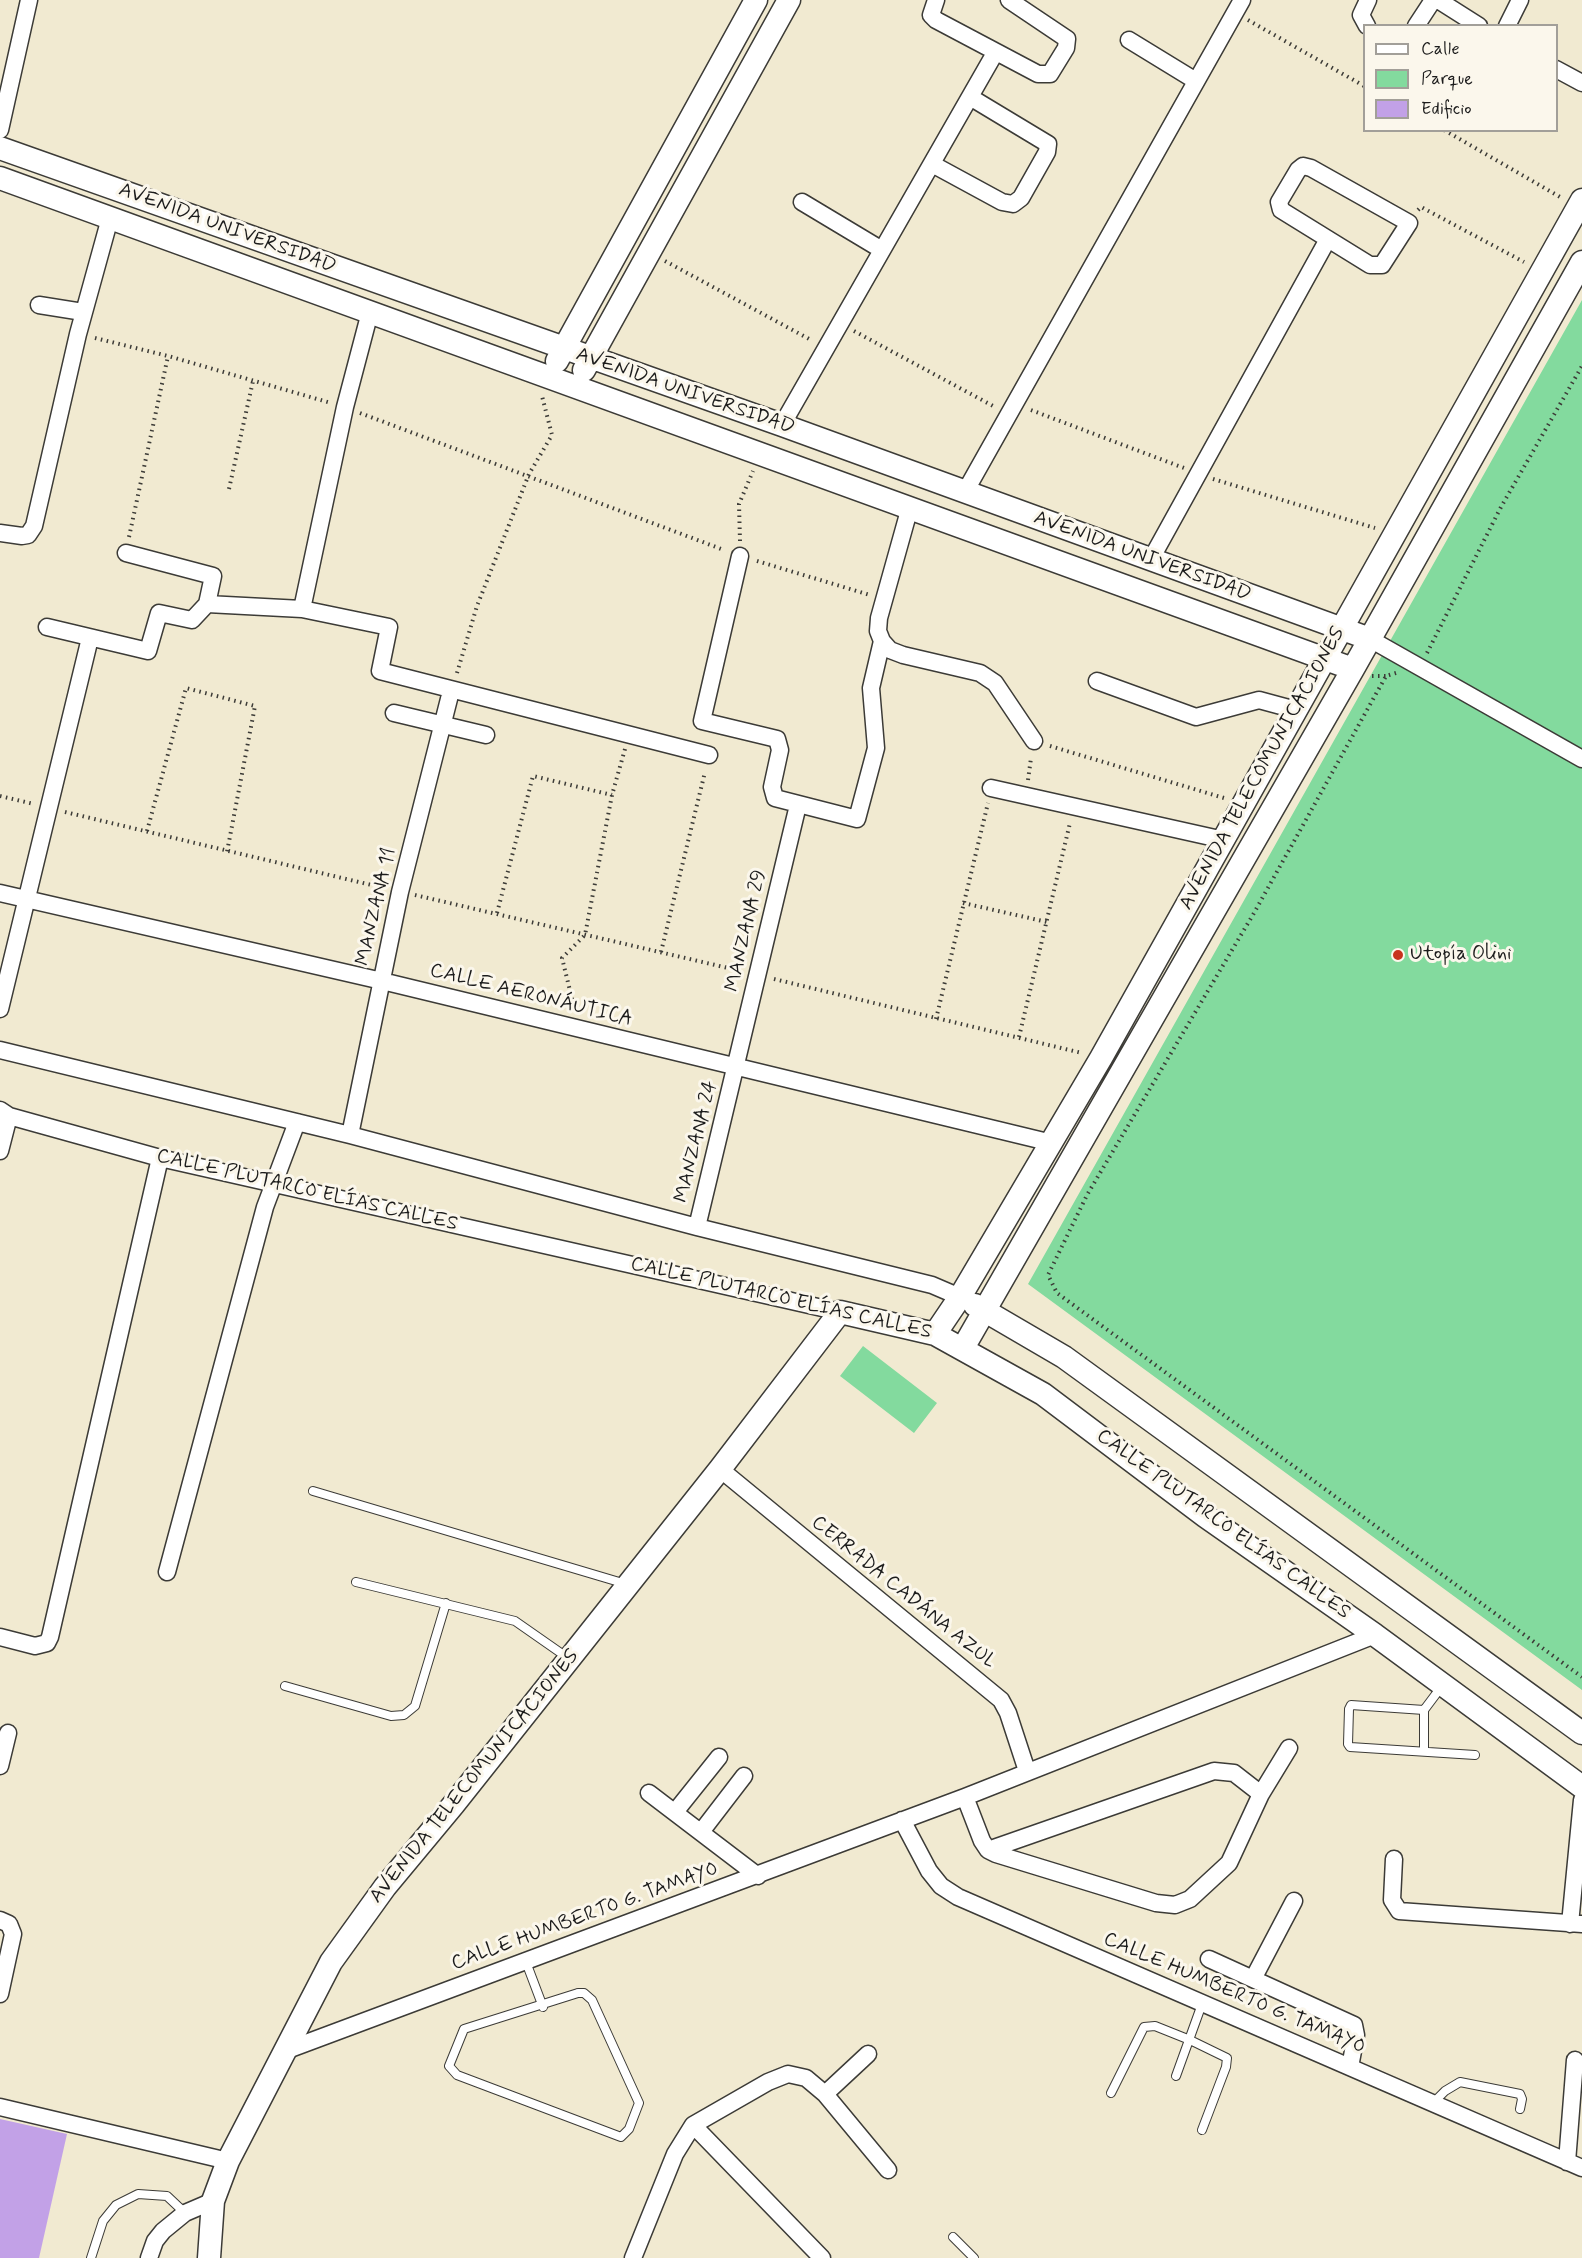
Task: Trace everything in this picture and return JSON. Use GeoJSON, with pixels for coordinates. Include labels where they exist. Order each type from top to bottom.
{"type":"FeatureCollection","features":[{"type":"Feature","properties":{"kind":"street"},"geometry":{"type":"LineString","coordinates":[[1,119],[29,0]]}},
{"type":"Feature","properties":{"kind":"street"},"geometry":{"type":"LineString","coordinates":[[549,378],[756,0]]}},
{"type":"Feature","properties":{"kind":"street"},"geometry":{"type":"LineString","coordinates":[[574,387],[789,0]]}},
{"type":"Feature","properties":{"kind":"street"},"geometry":{"type":"LineString","coordinates":[[936,0],[931,10],[933,18],[995,53],[1038,74],[1046,75],[1053,71],[1067,43],[1064,35],[1009,0]]}},
{"type":"Feature","properties":{"kind":"street"},"geometry":{"type":"LineString","coordinates":[[1366,24],[1361,15],[1368,0]]}},
{"type":"Feature","properties":{"kind":"street"},"geometry":{"type":"LineString","coordinates":[[1417,24],[1433,0]]}},
{"type":"Feature","properties":{"kind":"street"},"geometry":{"type":"LineString","coordinates":[[1438,0],[1476,24]]}},
{"type":"Feature","properties":{"kind":"street"},"geometry":{"type":"LineString","coordinates":[[1508,24],[1520,0]]}},
{"type":"Feature","properties":{"kind":"street"},"geometry":{"type":"LineString","coordinates":[[965,492],[1238,6]]}},
{"type":"Feature","properties":{"kind":"street"},"geometry":{"type":"LineString","coordinates":[[1129,40],[1196,81]]}},
{"type":"Feature","properties":{"kind":"street"},"geometry":{"type":"LineString","coordinates":[[782,425],[995,53]]}},
{"type":"Feature","properties":{"kind":"street"},"geometry":{"type":"LineString","coordinates":[[1558,70],[1582,83]]}},
{"type":"Feature","properties":{"kind":"street"},"geometry":{"type":"LineString","coordinates":[[932,164],[1008,204],[1017,202],[1047,152],[1048,144],[970,97]]}},
{"type":"Feature","properties":{"kind":"street","name":"AVENIDA UNIVERSIDAD"},"geometry":{"type":"LineString","coordinates":[[0,148],[782,425],[1150,561],[1370,639]]}},
{"type":"Feature","properties":{"kind":"street"},"geometry":{"type":"LineString","coordinates":[[1300,168],[1311,168],[1409,223],[1385,263],[1378,267],[1370,265],[1285,213],[1279,206],[1300,168]]}},
{"type":"Feature","properties":{"kind":"street","name":"AVENIDA UNIVERSIDAD"},"geometry":{"type":"LineString","coordinates":[[0,178],[1353,669]]}},
{"type":"Feature","properties":{"kind":"street","name":"AVENIDA TELECOMUNICACIONES"},"geometry":{"type":"LineString","coordinates":[[934,1334],[960,1297],[1101,1058],[1582,200]]}},
{"type":"Feature","properties":{"kind":"street"},"geometry":{"type":"LineString","coordinates":[[802,202],[882,250]]}},
{"type":"Feature","properties":{"kind":"street"},"geometry":{"type":"LineString","coordinates":[[0,533],[28,535],[34,526],[83,312],[110,218]]}},
{"type":"Feature","properties":{"kind":"street"},"geometry":{"type":"LineString","coordinates":[[1150,561],[1328,238]]}},
{"type":"Feature","properties":{"kind":"street","name":"AVENIDA TELECOMUNICACIONES"},"geometry":{"type":"LineString","coordinates":[[963,1348],[986,1312],[1353,669],[1582,262]]}},
{"type":"Feature","properties":{"kind":"street"},"geometry":{"type":"LineString","coordinates":[[39,305],[83,312]]}},
{"type":"Feature","properties":{"kind":"street"},"geometry":{"type":"LineString","coordinates":[[302,609],[345,407],[370,312]]}},
{"type":"Feature","properties":{"kind":"street"},"geometry":{"type":"LineString","coordinates":[[910,507],[878,630],[882,641],[890,650],[903,655],[980,673],[995,683],[1034,741]]}},
{"type":"Feature","properties":{"kind":"street"},"geometry":{"type":"LineString","coordinates":[[47,627],[148,651],[159,613],[192,620],[207,604],[213,576],[126,553]]}},
{"type":"Feature","properties":{"kind":"street"},"geometry":{"type":"LineString","coordinates":[[740,556],[702,721],[777,739],[780,750],[772,793],[780,801],[857,819],[876,748],[871,688],[882,641]]}},
{"type":"Feature","properties":{"kind":"street"},"geometry":{"type":"LineString","coordinates":[[207,604],[302,609],[389,627],[380,671],[451,691],[709,755]]}},
{"type":"Feature","properties":{"kind":"street"},"geometry":{"type":"LineString","coordinates":[[0,1009],[90,638]]}},
{"type":"Feature","properties":{"kind":"street"},"geometry":{"type":"LineString","coordinates":[[1370,639],[1582,759]]}},
{"type":"Feature","properties":{"kind":"street"},"geometry":{"type":"LineString","coordinates":[[1097,681],[1196,717],[1259,700],[1296,710]]}},
{"type":"Feature","properties":{"kind":"street","name":"MANZANA 11"},"geometry":{"type":"LineString","coordinates":[[350,1135],[400,892],[451,691]]}},
{"type":"Feature","properties":{"kind":"street"},"geometry":{"type":"LineString","coordinates":[[394,712],[486,735]]}},
{"type":"Feature","properties":{"kind":"street"},"geometry":{"type":"LineString","coordinates":[[991,788],[1224,840]]}},
{"type":"Feature","properties":{"kind":"street","name":"MANZANA 29"},"geometry":{"type":"LineString","coordinates":[[737,1067],[798,805]]}},
{"type":"Feature","properties":{"kind":"street","name":"CALLE AERONÁUTICA"},"geometry":{"type":"LineString","coordinates":[[0,893],[382,981],[1052,1143]]}},
{"type":"Feature","properties":{"kind":"street"},"geometry":{"type":"LineString","coordinates":[[0,1050],[350,1135],[697,1227],[932,1285],[960,1297],[1064,1357],[1582,1733]]}},
{"type":"Feature","properties":{"kind":"street","name":"MANZANA 24"},"geometry":{"type":"LineString","coordinates":[[697,1227],[737,1067]]}},
{"type":"Feature","properties":{"kind":"street"},"geometry":{"type":"LineString","coordinates":[[0,1151],[4,1113]]}},
{"type":"Feature","properties":{"kind":"street","name":"CALLE PLUTARCO ELÍAS CALLES"},"geometry":{"type":"LineString","coordinates":[[4,1113],[160,1158],[934,1334],[1043,1394],[1205,1516],[1375,1635],[1582,1786]]}},
{"type":"Feature","properties":{"kind":"street"},"geometry":{"type":"LineString","coordinates":[[167,1572],[265,1207],[297,1122]]}},
{"type":"Feature","properties":{"kind":"street"},"geometry":{"type":"LineString","coordinates":[[0,1637],[35,1646],[47,1642],[50,1637],[160,1158]]}},
{"type":"Feature","properties":{"kind":"street","name":"AVENIDA TELECOMUNICACIONES"},"geometry":{"type":"LineString","coordinates":[[209,2258],[213,2201],[228,2161],[282,2052],[332,1962],[385,1887],[720,1469],[840,1312]]}},
{"type":"Feature","properties":{"kind":"street","name":"CERRADA CADÁNA AZUL"},"geometry":{"type":"LineString","coordinates":[[720,1469],[1000,1700],[1008,1713],[1027,1771]]}},
{"type":"Feature","properties":{"kind":"street","name":"CALLE HUMBERTO G. TAMAYO"},"geometry":{"type":"LineString","coordinates":[[282,2052],[758,1876],[1375,1635]]}},
{"type":"Feature","properties":{"kind":"street"},"geometry":{"type":"LineString","coordinates":[[0,1766],[8,1733]]}},
{"type":"Feature","properties":{"kind":"street"},"geometry":{"type":"LineString","coordinates":[[965,1797],[988,1850],[1156,1903],[1175,1905],[1190,1899],[1229,1863],[1261,1794],[1288,1748]]}},
{"type":"Feature","properties":{"kind":"street"},"geometry":{"type":"LineString","coordinates":[[675,1812],[719,1757]]}},
{"type":"Feature","properties":{"kind":"street"},"geometry":{"type":"LineString","coordinates":[[988,1850],[1214,1771],[1234,1773],[1261,1794]]}},
{"type":"Feature","properties":{"kind":"street"},"geometry":{"type":"LineString","coordinates":[[701,1832],[744,1776]]}},
{"type":"Feature","properties":{"kind":"street"},"geometry":{"type":"LineString","coordinates":[[649,1792],[758,1876]]}},
{"type":"Feature","properties":{"kind":"street"},"geometry":{"type":"LineString","coordinates":[[1394,1859],[1392,1900],[1399,1911],[1576,1924],[1582,1800]]}},
{"type":"Feature","properties":{"kind":"street","name":"CALLE HUMBERTO G. TAMAYO"},"geometry":{"type":"LineString","coordinates":[[902,1820],[929,1871],[941,1886],[958,1897],[1575,2165]]}},
{"type":"Feature","properties":{"kind":"street"},"geometry":{"type":"LineString","coordinates":[[1253,1979],[1294,1901]]}},
{"type":"Feature","properties":{"kind":"street"},"geometry":{"type":"LineString","coordinates":[[0,1920],[9,1924],[13,1934],[0,1994]]}},
{"type":"Feature","properties":{"kind":"street"},"geometry":{"type":"LineString","coordinates":[[1209,1959],[1354,2025],[1356,2035],[1350,2067]]}},
{"type":"Feature","properties":{"kind":"street"},"geometry":{"type":"LineString","coordinates":[[825,2094],[868,2054]]}},
{"type":"Feature","properties":{"kind":"street"},"geometry":{"type":"LineString","coordinates":[[1575,2060],[1578,2094],[1575,2165]]}},
{"type":"Feature","properties":{"kind":"street"},"geometry":{"type":"LineString","coordinates":[[633,2258],[675,2154],[693,2125],[768,2082],[788,2074],[806,2078],[825,2094],[888,2170]]}},
{"type":"Feature","properties":{"kind":"street"},"geometry":{"type":"LineString","coordinates":[[0,2107],[228,2161]]}},
{"type":"Feature","properties":{"kind":"street"},"geometry":{"type":"LineString","coordinates":[[693,2125],[822,2258]]}},
{"type":"Feature","properties":{"kind":"street"},"geometry":{"type":"LineString","coordinates":[[149,2258],[163,2231],[185,2213],[213,2201]]}},
{"type":"Feature","properties":{"kind":"lane"},"geometry":{"type":"LineString","coordinates":[[313,1491],[627,1585]]}},
{"type":"Feature","properties":{"kind":"lane"},"geometry":{"type":"LineString","coordinates":[[356,1582],[514,1621],[569,1659]]}},
{"type":"Feature","properties":{"kind":"lane"},"geometry":{"type":"LineString","coordinates":[[285,1686],[391,1716],[404,1715],[415,1706],[446,1603]]}},
{"type":"Feature","properties":{"kind":"lane"},"geometry":{"type":"LineString","coordinates":[[1424,1750],[1424,1710],[1443,1685]]}},
{"type":"Feature","properties":{"kind":"lane"},"geometry":{"type":"LineString","coordinates":[[1424,1710],[1352,1705],[1349,1708],[1348,1744],[1350,1747],[1475,1755]]}},
{"type":"Feature","properties":{"kind":"lane"},"geometry":{"type":"LineString","coordinates":[[526,1962],[543,2007]]}},
{"type":"Feature","properties":{"kind":"lane"},"geometry":{"type":"LineString","coordinates":[[584,1993],[592,2000],[639,2103],[626,2134],[615,2136],[452,2072],[450,2060],[464,2029],[543,2007],[584,1993]]}},
{"type":"Feature","properties":{"kind":"lane"},"geometry":{"type":"LineString","coordinates":[[1176,2076],[1202,2004]]}},
{"type":"Feature","properties":{"kind":"lane"},"geometry":{"type":"LineString","coordinates":[[1111,2093],[1144,2027],[1155,2026],[1190,2040],[1225,2055],[1227,2062],[1202,2130]]}},
{"type":"Feature","properties":{"kind":"lane"},"geometry":{"type":"LineString","coordinates":[[1433,2103],[1445,2091],[1460,2082],[1520,2094],[1522,2099],[1520,2109]]}},
{"type":"Feature","properties":{"kind":"lane"},"geometry":{"type":"LineString","coordinates":[[91,2258],[103,2221],[116,2205],[138,2194],[167,2196],[185,2213]]}},
{"type":"Feature","properties":{"kind":"lane"},"geometry":{"type":"LineString","coordinates":[[953,2237],[974,2258]]}},
{"type":"Feature","properties":{"kind":"path"},"geometry":{"type":"LineString","coordinates":[[1238,6],[1363,85]]}},
{"type":"Feature","properties":{"kind":"path"},"geometry":{"type":"LineString","coordinates":[[1448,132],[1542,186]]}},
{"type":"Feature","properties":{"kind":"path"},"geometry":{"type":"LineString","coordinates":[[1409,223],[1421,207],[1542,272]]}},
{"type":"Feature","properties":{"kind":"path"},"geometry":{"type":"LineString","coordinates":[[648,253],[826,348]]}},
{"type":"Feature","properties":{"kind":"path"},"geometry":{"type":"LineString","coordinates":[[840,324],[1003,412],[1014,404],[1198,474],[1394,533]]}},
{"type":"Feature","properties":{"kind":"path"},"geometry":{"type":"LineString","coordinates":[[78,334],[168,356],[345,407],[421,437],[528,474],[740,556],[885,600]]}},
{"type":"Feature","properties":{"kind":"path"},"geometry":{"type":"LineString","coordinates":[[126,553],[168,356]]}},
{"type":"Feature","properties":{"kind":"path"},"geometry":{"type":"LineString","coordinates":[[1582,366],[1501,507],[1420,666],[1386,676],[1254,913],[1087,1194],[1048,1275],[1057,1293],[1582,1677]]}},
{"type":"Feature","properties":{"kind":"path"},"geometry":{"type":"LineString","coordinates":[[451,691],[477,606],[528,474],[552,435],[542,397],[549,378]]}},
{"type":"Feature","properties":{"kind":"path"},"geometry":{"type":"LineString","coordinates":[[229,489],[253,381]]}},
{"type":"Feature","properties":{"kind":"path"},"geometry":{"type":"LineString","coordinates":[[740,556],[739,504],[760,454]]}},
{"type":"Feature","properties":{"kind":"path"},"geometry":{"type":"LineString","coordinates":[[147,831],[186,688],[255,706],[227,852]]}},
{"type":"Feature","properties":{"kind":"path"},"geometry":{"type":"LineString","coordinates":[[579,1029],[562,958],[585,935],[612,795],[629,734]]}},
{"type":"Feature","properties":{"kind":"path"},"geometry":{"type":"LineString","coordinates":[[1026,795],[1034,741],[1245,804]]}},
{"type":"Feature","properties":{"kind":"path"},"geometry":{"type":"LineString","coordinates":[[661,952],[709,755]]}},
{"type":"Feature","properties":{"kind":"path"},"geometry":{"type":"LineString","coordinates":[[498,913],[533,776],[612,795]]}},
{"type":"Feature","properties":{"kind":"path"},"geometry":{"type":"LineString","coordinates":[[936,1019],[991,788]]}},
{"type":"Feature","properties":{"kind":"path"},"geometry":{"type":"LineString","coordinates":[[0,796],[227,852],[498,913],[1101,1058]]}},
{"type":"Feature","properties":{"kind":"path"},"geometry":{"type":"LineString","coordinates":[[1019,1037],[1074,805]]}},
{"type":"Feature","properties":{"kind":"path"},"geometry":{"type":"LineString","coordinates":[[963,903],[1047,922]]}},
{"type":"Feature","properties":{"kind":"green space","name":"Utopía Olini"},"geometry":{"type":"Polygon","coordinates":[[[1582,300],[1582,1690],[1028,1284],[1582,300]]]}},
{"type":"Feature","properties":{"kind":"green space"},"geometry":{"type":"Polygon","coordinates":[[[863,1346],[937,1403],[914,1433],[840,1376],[863,1346]]]}},
{"type":"Feature","properties":{"kind":"building"},"geometry":{"type":"Polygon","coordinates":[[[0,2119],[67,2134],[39,2258],[0,2258],[0,2119]]]}},
{"type":"Feature","properties":{"kind":"place","name":"Utopía Olini"},"geometry":{"type":"Point","coordinates":[1398,955]}}]}
